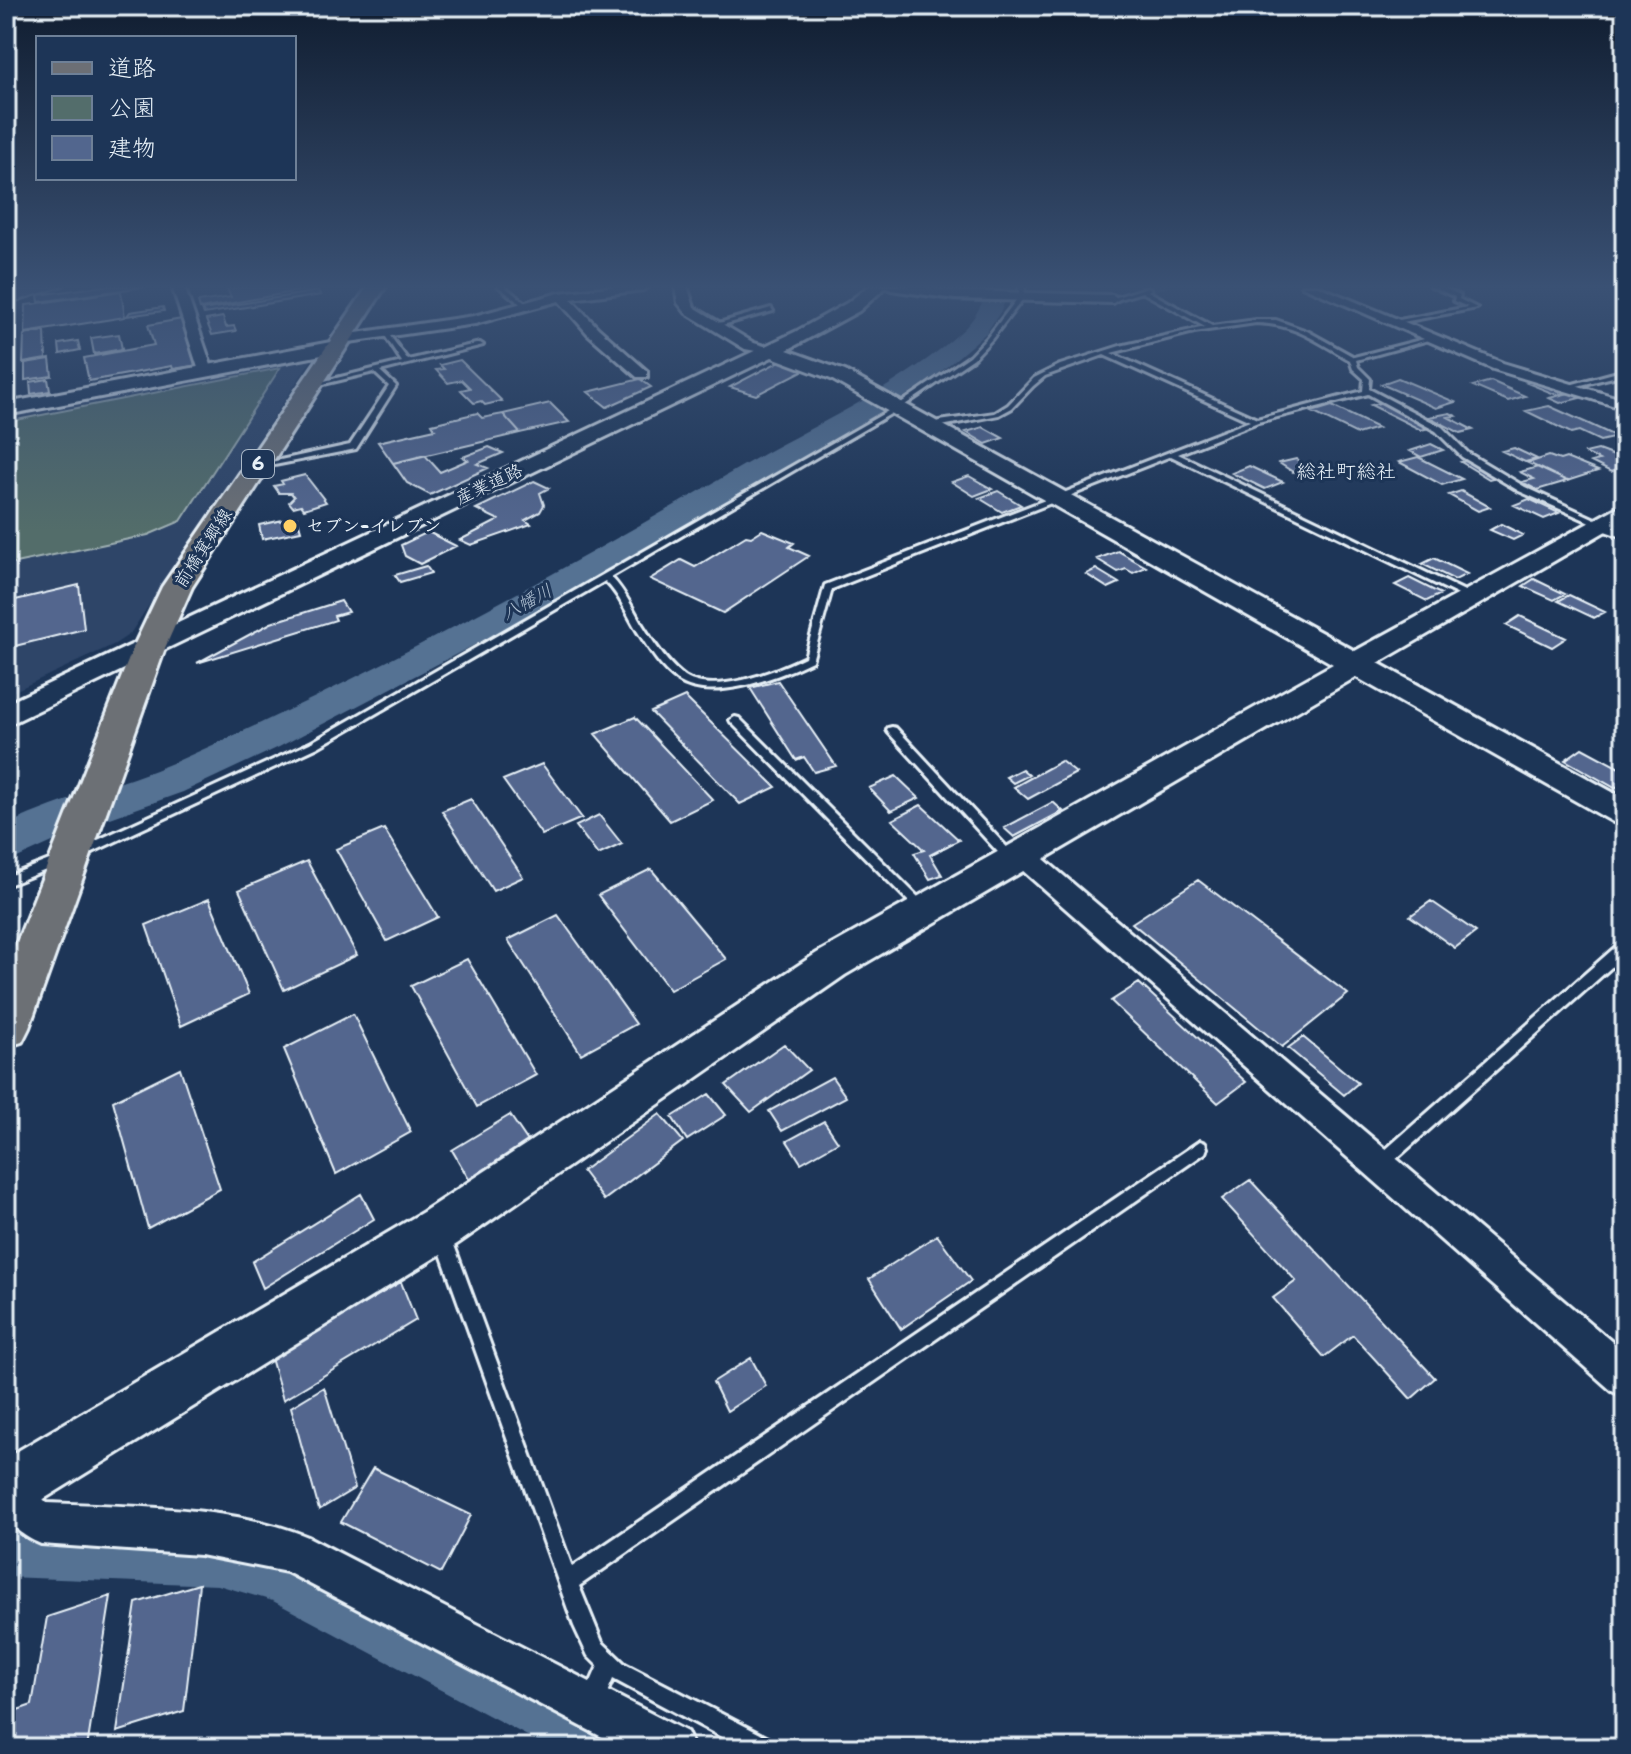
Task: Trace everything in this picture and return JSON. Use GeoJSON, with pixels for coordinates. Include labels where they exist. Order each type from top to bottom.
{"type":"FeatureCollection","features":[{"type":"Feature","properties":{"kind":"main road","name":"前橋箕郷線"},"geometry":{"type":"LineString","coordinates":[[72,852],[149,648],[177,587],[322,368]]}},
{"type":"Feature","properties":{"kind":"main road","name":"6"},"geometry":{"type":"LineString","coordinates":[[6,1028],[72,852]]}},
{"type":"Feature","properties":{"kind":"street"},"geometry":{"type":"LineString","coordinates":[[6,409],[221,368]]}},
{"type":"Feature","properties":{"kind":"street"},"geometry":{"type":"LineString","coordinates":[[635,368],[642,374]]}},
{"type":"Feature","properties":{"kind":"street","name":"産業道路"},"geometry":{"type":"LineString","coordinates":[[6,716],[734,368]]}},
{"type":"Feature","properties":{"kind":"street"},"geometry":{"type":"LineString","coordinates":[[820,368],[1061,497],[1625,814]]}},
{"type":"Feature","properties":{"kind":"street"},"geometry":{"type":"LineString","coordinates":[[1504,368],[1625,405]]}},
{"type":"Feature","properties":{"kind":"street"},"geometry":{"type":"LineString","coordinates":[[671,1748],[293,1552],[244,1539],[197,1532],[41,1523],[26,1515],[12,1488],[440,1228],[831,964],[1356,662],[1617,522]]}},
{"type":"Feature","properties":{"kind":"street"},"geometry":{"type":"LineString","coordinates":[[1017,858],[1625,1378]]}},
{"type":"Feature","properties":{"kind":"lane"},"geometry":{"type":"LineString","coordinates":[[311,385],[382,368]]}},
{"type":"Feature","properties":{"kind":"lane"},"geometry":{"type":"LineString","coordinates":[[6,882],[72,852],[111,840],[314,745],[895,406],[955,368]]}},
{"type":"Feature","properties":{"kind":"lane"},"geometry":{"type":"LineString","coordinates":[[931,426],[998,414],[1012,407],[1033,380],[1059,368]]}},
{"type":"Feature","properties":{"kind":"lane"},"geometry":{"type":"LineString","coordinates":[[1138,368],[1256,421]]}},
{"type":"Feature","properties":{"kind":"lane"},"geometry":{"type":"LineString","coordinates":[[1355,368],[1367,379],[1365,388],[1368,392],[1439,429],[1465,455],[1522,489],[1617,522]]}},
{"type":"Feature","properties":{"kind":"lane"},"geometry":{"type":"LineString","coordinates":[[257,467],[353,447],[393,386],[375,370]]}},
{"type":"Feature","properties":{"kind":"lane"},"geometry":{"type":"LineString","coordinates":[[1565,387],[1625,372]]}},
{"type":"Feature","properties":{"kind":"lane"},"geometry":{"type":"LineString","coordinates":[[605,576],[636,623],[681,679],[705,686],[722,686],[780,672],[809,659],[828,587],[1256,421],[1368,392]]}},
{"type":"Feature","properties":{"kind":"lane"},"geometry":{"type":"LineString","coordinates":[[1172,454],[1472,598]]}},
{"type":"Feature","properties":{"kind":"lane"},"geometry":{"type":"LineString","coordinates":[[735,720],[924,910]]}},
{"type":"Feature","properties":{"kind":"lane"},"geometry":{"type":"LineString","coordinates":[[892,730],[1017,858]]}},
{"type":"Feature","properties":{"kind":"lane"},"geometry":{"type":"LineString","coordinates":[[1379,1165],[1625,947]]}},
{"type":"Feature","properties":{"kind":"lane"},"geometry":{"type":"LineString","coordinates":[[569,1581],[1200,1148]]}},
{"type":"Feature","properties":{"kind":"lane"},"geometry":{"type":"LineString","coordinates":[[440,1228],[595,1649],[609,1664],[764,1748]]}},
{"type":"Feature","properties":{"kind":"lane"},"geometry":{"type":"LineString","coordinates":[[592,1705],[609,1664]]}},
{"type":"Feature","properties":{"kind":"shaded area"},"geometry":{"type":"Polygon","coordinates":[[[245,368],[306,368],[130,634],[6,695],[6,413],[245,368]]]}},
{"type":"Feature","properties":{"kind":"green space"},"geometry":{"type":"Polygon","coordinates":[[[280,368],[181,521],[148,535],[6,565],[6,422],[280,368]]]}},
{"type":"Feature","properties":{"kind":"building"},"geometry":{"type":"Polygon","coordinates":[[[25,368],[51,368],[52,376],[25,380],[25,368]]]}},
{"type":"Feature","properties":{"kind":"building"},"geometry":{"type":"Polygon","coordinates":[[[86,368],[162,368],[89,381],[86,368]]]}},
{"type":"Feature","properties":{"kind":"building"},"geometry":{"type":"Polygon","coordinates":[[[468,368],[502,401],[485,405],[481,401],[474,403],[461,390],[470,388],[462,380],[448,383],[436,370],[468,368]]]}},
{"type":"Feature","properties":{"kind":"building"},"geometry":{"type":"Polygon","coordinates":[[[767,368],[806,369],[756,395],[730,387],[767,368]]]}},
{"type":"Feature","properties":{"kind":"building"},"geometry":{"type":"Polygon","coordinates":[[[1398,378],[1455,402],[1436,408],[1381,384],[1398,378]]]}},
{"type":"Feature","properties":{"kind":"building"},"geometry":{"type":"Polygon","coordinates":[[[48,379],[50,391],[31,394],[30,382],[48,379]]]}},
{"type":"Feature","properties":{"kind":"building"},"geometry":{"type":"Polygon","coordinates":[[[640,379],[651,387],[607,407],[588,392],[640,379]]]}},
{"type":"Feature","properties":{"kind":"building"},"geometry":{"type":"Polygon","coordinates":[[[1538,380],[1567,392],[1557,395],[1527,383],[1538,380]]]}},
{"type":"Feature","properties":{"kind":"building"},"geometry":{"type":"Polygon","coordinates":[[[1491,381],[1525,396],[1508,401],[1473,386],[1491,381]]]}},
{"type":"Feature","properties":{"kind":"building"},"geometry":{"type":"Polygon","coordinates":[[[1569,393],[1580,398],[1560,403],[1549,398],[1569,393]]]}},
{"type":"Feature","properties":{"kind":"building"},"geometry":{"type":"Polygon","coordinates":[[[1384,402],[1434,427],[1421,430],[1371,405],[1384,402]]]}},
{"type":"Feature","properties":{"kind":"building"},"geometry":{"type":"Polygon","coordinates":[[[550,403],[569,422],[520,433],[503,414],[550,403]]]}},
{"type":"Feature","properties":{"kind":"building"},"geometry":{"type":"Polygon","coordinates":[[[1332,406],[1378,428],[1357,434],[1312,412],[1332,406]]]}},
{"type":"Feature","properties":{"kind":"building"},"geometry":{"type":"Polygon","coordinates":[[[1549,406],[1617,437],[1600,441],[1579,431],[1571,433],[1526,411],[1549,406]]]}},
{"type":"Feature","properties":{"kind":"building"},"geometry":{"type":"Polygon","coordinates":[[[477,413],[482,418],[503,414],[520,433],[393,463],[378,442],[435,429],[432,424],[477,413]]]}},
{"type":"Feature","properties":{"kind":"building"},"geometry":{"type":"Polygon","coordinates":[[[1450,413],[1456,416],[1448,417],[1473,430],[1460,433],[1429,417],[1450,413]]]}},
{"type":"Feature","properties":{"kind":"building"},"geometry":{"type":"Polygon","coordinates":[[[983,427],[1003,438],[986,444],[966,432],[983,427]]]}},
{"type":"Feature","properties":{"kind":"building"},"geometry":{"type":"Polygon","coordinates":[[[1431,444],[1443,450],[1421,457],[1410,451],[1431,444]]]}},
{"type":"Feature","properties":{"kind":"building"},"geometry":{"type":"Polygon","coordinates":[[[489,447],[503,453],[477,464],[488,468],[430,495],[407,483],[393,463],[425,455],[440,472],[468,460],[463,457],[489,447]]]}},
{"type":"Feature","properties":{"kind":"building"},"geometry":{"type":"Polygon","coordinates":[[[1514,448],[1537,459],[1525,462],[1502,451],[1514,448]]]}},
{"type":"Feature","properties":{"kind":"building"},"geometry":{"type":"Polygon","coordinates":[[[1598,450],[1625,460],[1625,473],[1617,469],[1611,472],[1591,462],[1599,460],[1585,453],[1598,450]]]}},
{"type":"Feature","properties":{"kind":"building"},"geometry":{"type":"Polygon","coordinates":[[[1549,456],[1560,460],[1566,458],[1598,471],[1567,481],[1528,463],[1549,456]]]}},
{"type":"Feature","properties":{"kind":"building"},"geometry":{"type":"Polygon","coordinates":[[[1418,457],[1462,479],[1442,485],[1399,462],[1418,457]]]}},
{"type":"Feature","properties":{"kind":"building"},"geometry":{"type":"Polygon","coordinates":[[[1296,459],[1309,468],[1293,472],[1279,463],[1296,459]]]}},
{"type":"Feature","properties":{"kind":"building"},"geometry":{"type":"Polygon","coordinates":[[[1471,460],[1500,476],[1489,479],[1461,462],[1471,460]]]}},
{"type":"Feature","properties":{"kind":"building"},"geometry":{"type":"Polygon","coordinates":[[[1249,466],[1283,482],[1265,489],[1232,473],[1249,466]]]}},
{"type":"Feature","properties":{"kind":"building"},"geometry":{"type":"Polygon","coordinates":[[[1538,467],[1567,481],[1537,490],[1522,482],[1534,479],[1520,472],[1538,467]]]}},
{"type":"Feature","properties":{"kind":"building"},"geometry":{"type":"Polygon","coordinates":[[[305,475],[326,502],[304,509],[301,505],[293,507],[289,502],[294,497],[291,493],[279,493],[274,486],[305,475]]]}},
{"type":"Feature","properties":{"kind":"building"},"geometry":{"type":"Polygon","coordinates":[[[969,476],[992,489],[974,496],[952,482],[969,476]]]}},
{"type":"Feature","properties":{"kind":"building"},"geometry":{"type":"Polygon","coordinates":[[[534,481],[549,488],[540,493],[544,505],[540,512],[525,520],[531,524],[471,545],[460,540],[499,520],[476,509],[534,481]]]}},
{"type":"Feature","properties":{"kind":"building"},"geometry":{"type":"Polygon","coordinates":[[[998,491],[1021,505],[1002,512],[979,498],[998,491]]]}},
{"type":"Feature","properties":{"kind":"building"},"geometry":{"type":"Polygon","coordinates":[[[1461,491],[1490,507],[1478,511],[1449,495],[1461,491]]]}},
{"type":"Feature","properties":{"kind":"building"},"geometry":{"type":"Polygon","coordinates":[[[1529,499],[1559,513],[1544,519],[1514,505],[1529,499]]]}},
{"type":"Feature","properties":{"kind":"building"},"geometry":{"type":"Polygon","coordinates":[[[297,517],[301,531],[262,539],[259,525],[297,517]]]}},
{"type":"Feature","properties":{"kind":"building"},"geometry":{"type":"Polygon","coordinates":[[[1501,524],[1523,535],[1513,540],[1490,530],[1501,524]]]}},
{"type":"Feature","properties":{"kind":"building"},"geometry":{"type":"Polygon","coordinates":[[[762,530],[794,543],[789,547],[809,556],[723,613],[650,579],[681,560],[695,567],[746,536],[751,537],[762,530]]]}},
{"type":"Feature","properties":{"kind":"building"},"geometry":{"type":"Polygon","coordinates":[[[428,532],[456,546],[420,564],[405,556],[401,545],[428,532]]]}},
{"type":"Feature","properties":{"kind":"building"},"geometry":{"type":"Polygon","coordinates":[[[1118,551],[1146,567],[1133,573],[1126,569],[1118,572],[1097,559],[1118,551]]]}},
{"type":"Feature","properties":{"kind":"building"},"geometry":{"type":"Polygon","coordinates":[[[1434,558],[1467,574],[1455,580],[1422,564],[1434,558]]]}},
{"type":"Feature","properties":{"kind":"building"},"geometry":{"type":"Polygon","coordinates":[[[426,566],[431,573],[400,582],[395,575],[426,566]]]}},
{"type":"Feature","properties":{"kind":"building"},"geometry":{"type":"Polygon","coordinates":[[[1096,569],[1119,583],[1108,588],[1086,574],[1096,569]]]}},
{"type":"Feature","properties":{"kind":"building"},"geometry":{"type":"Polygon","coordinates":[[[1409,578],[1441,594],[1427,601],[1395,585],[1409,578]]]}},
{"type":"Feature","properties":{"kind":"building"},"geometry":{"type":"Polygon","coordinates":[[[1534,579],[1565,594],[1554,600],[1523,586],[1534,579]]]}},
{"type":"Feature","properties":{"kind":"building"},"geometry":{"type":"Polygon","coordinates":[[[79,585],[84,629],[11,647],[11,601],[79,585]]]}},
{"type":"Feature","properties":{"kind":"building"},"geometry":{"type":"Polygon","coordinates":[[[1569,595],[1605,612],[1594,618],[1558,601],[1569,595]]]}},
{"type":"Feature","properties":{"kind":"building"},"geometry":{"type":"Polygon","coordinates":[[[341,601],[348,612],[334,616],[336,620],[197,663],[271,623],[341,601]]]}},
{"type":"Feature","properties":{"kind":"building"},"geometry":{"type":"Polygon","coordinates":[[[1520,616],[1566,638],[1552,647],[1506,625],[1520,616]]]}},
{"type":"Feature","properties":{"kind":"building"},"geometry":{"type":"Polygon","coordinates":[[[778,681],[836,766],[814,772],[804,757],[796,760],[750,688],[778,681]]]}},
{"type":"Feature","properties":{"kind":"building"},"geometry":{"type":"Polygon","coordinates":[[[685,697],[776,787],[740,804],[651,712],[685,697]]]}},
{"type":"Feature","properties":{"kind":"building"},"geometry":{"type":"Polygon","coordinates":[[[635,717],[713,800],[670,821],[595,734],[635,717]]]}},
{"type":"Feature","properties":{"kind":"building"},"geometry":{"type":"Polygon","coordinates":[[[1582,748],[1625,771],[1625,781],[1615,788],[1565,760],[1582,748]]]}},
{"type":"Feature","properties":{"kind":"building"},"geometry":{"type":"Polygon","coordinates":[[[1061,761],[1076,773],[1028,799],[1014,787],[1061,761]]]}},
{"type":"Feature","properties":{"kind":"building"},"geometry":{"type":"Polygon","coordinates":[[[542,764],[582,818],[542,835],[503,780],[542,764]]]}},
{"type":"Feature","properties":{"kind":"building"},"geometry":{"type":"Polygon","coordinates":[[[1022,769],[1029,775],[1013,783],[1006,777],[1022,769]]]}},
{"type":"Feature","properties":{"kind":"building"},"geometry":{"type":"Polygon","coordinates":[[[896,776],[919,798],[891,811],[869,788],[896,776]]]}},
{"type":"Feature","properties":{"kind":"building"},"geometry":{"type":"Polygon","coordinates":[[[471,799],[523,877],[493,891],[442,811],[471,799]]]}},
{"type":"Feature","properties":{"kind":"building"},"geometry":{"type":"Polygon","coordinates":[[[1053,802],[1063,811],[1014,837],[1004,828],[1053,802]]]}},
{"type":"Feature","properties":{"kind":"building"},"geometry":{"type":"Polygon","coordinates":[[[921,805],[959,840],[930,855],[942,875],[930,879],[914,853],[924,850],[892,820],[921,805]]]}},
{"type":"Feature","properties":{"kind":"building"},"geometry":{"type":"Polygon","coordinates":[[[599,815],[622,844],[598,855],[576,826],[599,815]]]}},
{"type":"Feature","properties":{"kind":"building"},"geometry":{"type":"Polygon","coordinates":[[[384,829],[438,917],[387,941],[336,849],[384,829]]]}},
{"type":"Feature","properties":{"kind":"building"},"geometry":{"type":"Polygon","coordinates":[[[307,861],[357,955],[284,990],[239,890],[307,861]]]}},
{"type":"Feature","properties":{"kind":"building"},"geometry":{"type":"Polygon","coordinates":[[[651,869],[726,959],[670,990],[598,895],[651,869]]]}},
{"type":"Feature","properties":{"kind":"building"},"geometry":{"type":"Polygon","coordinates":[[[1198,880],[1348,994],[1282,1047],[1132,923],[1198,880]]]}},
{"type":"Feature","properties":{"kind":"building"},"geometry":{"type":"Polygon","coordinates":[[[209,899],[249,994],[181,1026],[146,925],[209,899]]]}},
{"type":"Feature","properties":{"kind":"building"},"geometry":{"type":"Polygon","coordinates":[[[1431,901],[1476,932],[1455,948],[1410,916],[1431,901]]]}},
{"type":"Feature","properties":{"kind":"building"},"geometry":{"type":"Polygon","coordinates":[[[558,915],[636,1024],[581,1054],[508,940],[558,915]]]}},
{"type":"Feature","properties":{"kind":"building"},"geometry":{"type":"Polygon","coordinates":[[[467,959],[536,1075],[477,1107],[411,986],[467,959]]]}},
{"type":"Feature","properties":{"kind":"building"},"geometry":{"type":"Polygon","coordinates":[[[1139,983],[1246,1082],[1218,1103],[1111,1001],[1139,983]]]}},
{"type":"Feature","properties":{"kind":"building"},"geometry":{"type":"Polygon","coordinates":[[[353,1014],[411,1132],[336,1174],[284,1049],[353,1014]]]}},
{"type":"Feature","properties":{"kind":"building"},"geometry":{"type":"Polygon","coordinates":[[[1303,1037],[1358,1083],[1344,1095],[1288,1048],[1303,1037]]]}},
{"type":"Feature","properties":{"kind":"building"},"geometry":{"type":"Polygon","coordinates":[[[784,1044],[809,1070],[751,1112],[726,1085],[784,1044]]]}},
{"type":"Feature","properties":{"kind":"building"},"geometry":{"type":"Polygon","coordinates":[[[180,1068],[220,1189],[148,1228],[113,1101],[180,1068]]]}},
{"type":"Feature","properties":{"kind":"building"},"geometry":{"type":"Polygon","coordinates":[[[832,1077],[846,1097],[782,1131],[769,1111],[832,1077]]]}},
{"type":"Feature","properties":{"kind":"building"},"geometry":{"type":"Polygon","coordinates":[[[709,1094],[726,1115],[687,1140],[672,1117],[709,1094]]]}},
{"type":"Feature","properties":{"kind":"building"},"geometry":{"type":"Polygon","coordinates":[[[660,1114],[683,1141],[604,1200],[582,1171],[660,1114]]]}},
{"type":"Feature","properties":{"kind":"building"},"geometry":{"type":"Polygon","coordinates":[[[510,1115],[529,1143],[470,1181],[452,1150],[510,1115]]]}},
{"type":"Feature","properties":{"kind":"building"},"geometry":{"type":"Polygon","coordinates":[[[824,1121],[838,1142],[801,1163],[787,1141],[824,1121]]]}},
{"type":"Feature","properties":{"kind":"building"},"geometry":{"type":"Polygon","coordinates":[[[1250,1180],[1435,1378],[1411,1399],[1353,1335],[1324,1357],[1273,1298],[1296,1281],[1222,1199],[1250,1180]]]}},
{"type":"Feature","properties":{"kind":"building"},"geometry":{"type":"Polygon","coordinates":[[[361,1194],[374,1219],[263,1288],[252,1262],[361,1194]]]}},
{"type":"Feature","properties":{"kind":"building"},"geometry":{"type":"Polygon","coordinates":[[[937,1235],[971,1281],[901,1329],[869,1279],[937,1235]]]}},
{"type":"Feature","properties":{"kind":"building"},"geometry":{"type":"Polygon","coordinates":[[[401,1282],[416,1320],[283,1400],[271,1358],[401,1282]]]}},
{"type":"Feature","properties":{"kind":"building"},"geometry":{"type":"Polygon","coordinates":[[[751,1358],[766,1386],[727,1411],[713,1382],[751,1358]]]}},
{"type":"Feature","properties":{"kind":"building"},"geometry":{"type":"Polygon","coordinates":[[[324,1387],[355,1488],[319,1510],[291,1407],[324,1387]]]}},
{"type":"Feature","properties":{"kind":"building"},"geometry":{"type":"Polygon","coordinates":[[[373,1468],[471,1515],[441,1573],[341,1522],[373,1468]]]}},
{"type":"Feature","properties":{"kind":"building"},"geometry":{"type":"Polygon","coordinates":[[[199,1584],[184,1711],[117,1732],[136,1603],[199,1584]]]}},
{"type":"Feature","properties":{"kind":"building"},"geometry":{"type":"Polygon","coordinates":[[[111,1596],[87,1748],[6,1748],[6,1714],[32,1705],[47,1617],[111,1596]]]}},
{"type":"Feature","properties":{"kind":"waterway","name":"八幡川"},"geometry":{"type":"LineString","coordinates":[[6,846],[49,824],[168,782],[410,664],[625,548],[931,368]]}},
{"type":"Feature","properties":{"kind":"waterway"},"geometry":{"type":"LineString","coordinates":[[6,1554],[192,1559],[218,1562],[281,1580],[601,1748]]}},
{"type":"Feature","properties":{"kind":"place","name":"セブン-イレブン"},"geometry":{"type":"Point","coordinates":[290,526]}},
{"type":"Feature","properties":{"kind":"district","name":"総社町総社"},"geometry":{"type":"Point","coordinates":[1346,471]}}]}
